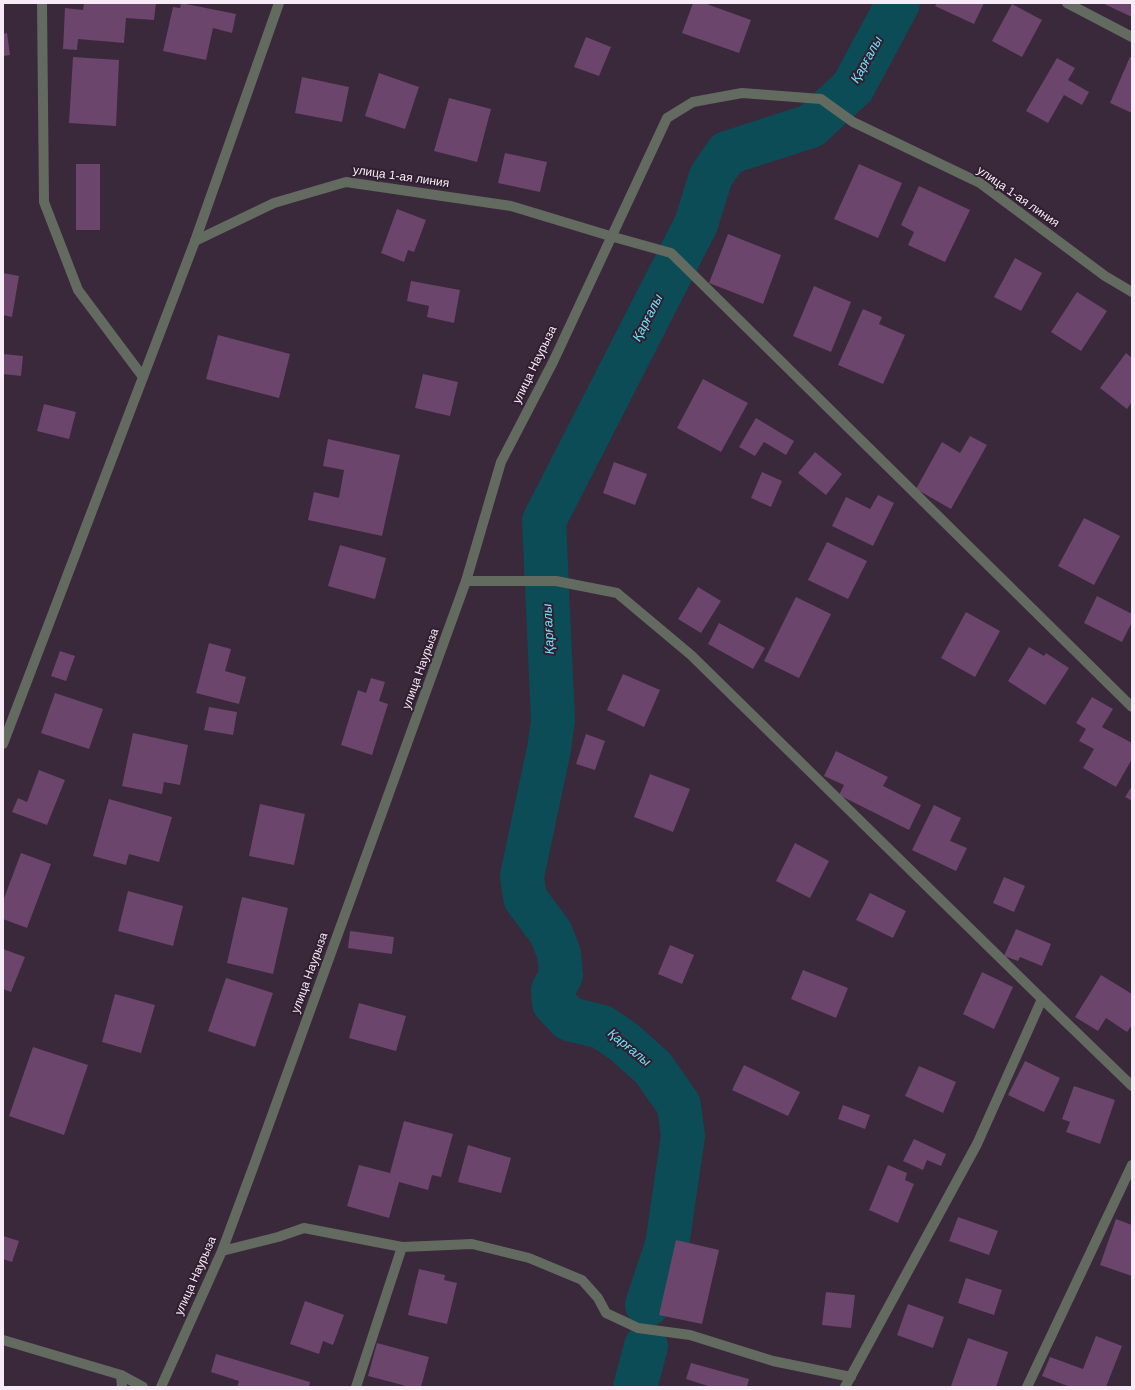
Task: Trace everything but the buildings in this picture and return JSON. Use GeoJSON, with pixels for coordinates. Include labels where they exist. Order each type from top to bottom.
{"type":"FeatureCollection","features":[{"type":"Feature","properties":{"kind":"street"},"geometry":{"type":"LineString","coordinates":[[42,3],[44,202],[78,290],[143,377]]}},
{"type":"Feature","properties":{"kind":"street"},"geometry":{"type":"LineString","coordinates":[[3,744],[196,241],[279,3]]}},
{"type":"Feature","properties":{"kind":"street"},"geometry":{"type":"LineString","coordinates":[[1068,3],[1132,37]]}},
{"type":"Feature","properties":{"kind":"street","name":"улица Наурыза"},"geometry":{"type":"LineString","coordinates":[[161,1387],[222,1251],[466,581],[501,462],[552,362],[610,236],[667,118],[693,102],[742,93],[821,99]]}},
{"type":"Feature","properties":{"kind":"street","name":"улица 1-ая линия"},"geometry":{"type":"LineString","coordinates":[[821,99],[853,122],[980,183],[1105,276],[1132,292]]}},
{"type":"Feature","properties":{"kind":"street","name":"улица 1-ая линия"},"geometry":{"type":"LineString","coordinates":[[196,241],[274,203],[346,182],[511,206],[671,254],[697,277],[1132,707]]}},
{"type":"Feature","properties":{"kind":"street"},"geometry":{"type":"LineString","coordinates":[[466,581],[556,581],[617,593],[690,655],[1132,1086]]}},
{"type":"Feature","properties":{"kind":"street"},"geometry":{"type":"LineString","coordinates":[[845,1387],[977,1144],[1042,999]]}},
{"type":"Feature","properties":{"kind":"street"},"geometry":{"type":"LineString","coordinates":[[1027,1387],[1132,1165]]}},
{"type":"Feature","properties":{"kind":"street"},"geometry":{"type":"LineString","coordinates":[[222,1251],[278,1237],[304,1228],[402,1248],[472,1244],[529,1258],[582,1280],[598,1298],[606,1313],[638,1328],[690,1335],[773,1361],[850,1377]]}},
{"type":"Feature","properties":{"kind":"street"},"geometry":{"type":"LineString","coordinates":[[356,1387],[402,1248]]}},
{"type":"Feature","properties":{"kind":"street"},"geometry":{"type":"LineString","coordinates":[[3,1340],[121,1375],[143,1387]]}},
{"type":"Feature","properties":{"kind":"street"},"geometry":{"type":"LineString","coordinates":[[121,1375],[122,1387]]}},
{"type":"Feature","properties":{"kind":"waterway","name":"Қарғалы"},"geometry":{"type":"LineString","coordinates":[[647,1305],[667,1245],[683,1136],[679,1105],[653,1068],[624,1042],[602,1027],[569,1019],[554,1003],[553,990],[561,975],[559,954],[551,933],[525,898],[522,876],[549,749],[553,721],[544,521],[696,224],[711,176],[727,153],[811,126],[853,87],[898,3]]}},
{"type":"Feature","properties":{"kind":"waterway","name":"Қарғалы"},"geometry":{"type":"LineString","coordinates":[[635,1387],[646,1346]]}}]}
